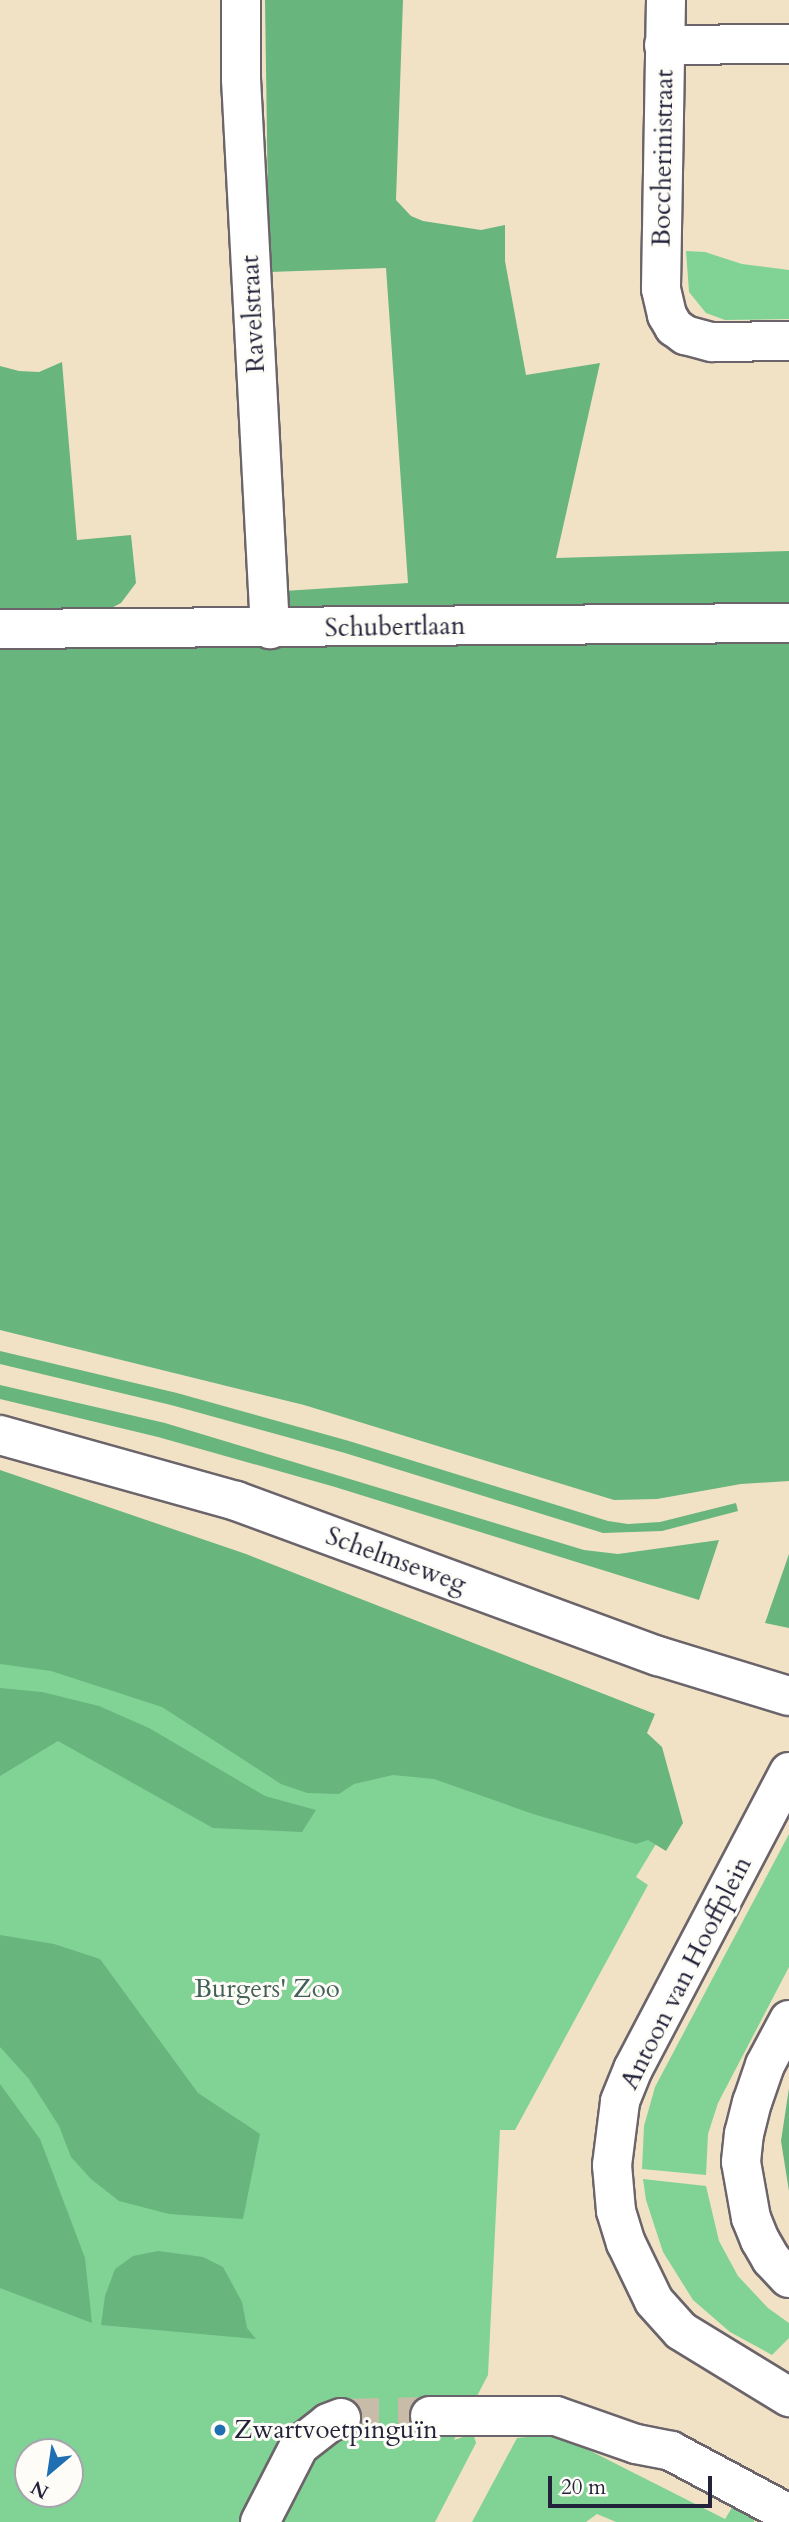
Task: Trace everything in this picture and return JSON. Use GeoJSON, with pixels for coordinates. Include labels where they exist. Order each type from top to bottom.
{"type":"FeatureCollection","features":[{"type":"Feature","properties":{"kind":"street","name":"Ravelstraat"},"geometry":{"type":"LineString","coordinates":[[241,0],[241,79],[270,629]]}},
{"type":"Feature","properties":{"kind":"street","name":"Boccherinistraat"},"geometry":{"type":"LineString","coordinates":[[666,0],[660,289],[667,316],[674,327],[685,335],[712,342],[789,341]]}},
{"type":"Feature","properties":{"kind":"street"},"geometry":{"type":"LineString","coordinates":[[664,45],[789,44]]}},
{"type":"Feature","properties":{"kind":"street","name":"Schubertlaan"},"geometry":{"type":"LineString","coordinates":[[0,629],[789,623]]}},
{"type":"Feature","properties":{"kind":"street","name":"Schelmseweg"},"geometry":{"type":"LineString","coordinates":[[0,1435],[236,1501],[658,1656],[789,1696]]}},
{"type":"Feature","properties":{"kind":"street","name":"Antoon van Hooffplein"},"geometry":{"type":"LineString","coordinates":[[789,1772],[633,2069],[621,2102],[612,2165],[617,2211],[626,2243],[654,2301],[681,2331],[789,2397]]}},
{"type":"Feature","properties":{"kind":"street"},"geometry":{"type":"LineString","coordinates":[[789,2020],[765,2065],[752,2102],[744,2133],[741,2162],[751,2218],[771,2259],[789,2278]]}},
{"type":"Feature","properties":{"kind":"street"},"geometry":{"type":"LineString","coordinates":[[429,2416],[556,2416],[636,2444],[671,2451],[789,2514]]}},
{"type":"Feature","properties":{"kind":"street"},"geometry":{"type":"LineString","coordinates":[[260,2522],[299,2446],[328,2423],[341,2418]]}},
{"type":"Feature","properties":{"kind":"green space"},"geometry":{"type":"Polygon","coordinates":[[[265,0],[403,0],[396,200],[411,216],[423,221],[481,230],[505,225],[505,261],[526,375],[600,363],[556,558],[789,551],[789,610],[286,609],[284,591],[408,583],[386,268],[269,272],[265,0]]]}},
{"type":"Feature","properties":{"kind":"green space"},"geometry":{"type":"Polygon","coordinates":[[[686,251],[705,252],[742,264],[789,270],[789,319],[725,320],[706,313],[689,292],[686,251]]]}},
{"type":"Feature","properties":{"kind":"green space"},"geometry":{"type":"Polygon","coordinates":[[[62,362],[77,540],[131,535],[136,583],[121,603],[98,615],[0,615],[0,366],[39,372],[62,362]]]}},
{"type":"Feature","properties":{"kind":"green space"},"geometry":{"type":"Polygon","coordinates":[[[789,636],[789,1481],[741,1484],[657,1499],[614,1500],[304,1405],[0,1330],[0,648],[789,636]]]}},
{"type":"Feature","properties":{"kind":"green space"},"geometry":{"type":"Polygon","coordinates":[[[0,1351],[177,1393],[349,1441],[608,1521],[628,1524],[660,1522],[736,1503],[738,1511],[662,1531],[603,1533],[345,1453],[171,1405],[0,1364],[0,1351]]]}},
{"type":"Feature","properties":{"kind":"green space"},"geometry":{"type":"Polygon","coordinates":[[[0,1385],[165,1423],[584,1550],[618,1554],[719,1540],[699,1600],[335,1487],[158,1437],[0,1399],[0,1385]]]}},
{"type":"Feature","properties":{"kind":"green space"},"geometry":{"type":"Polygon","coordinates":[[[0,1470],[246,1554],[655,1714],[647,1733],[662,1747],[683,1823],[666,1851],[648,1840],[636,1844],[533,1814],[434,1779],[393,1775],[354,1784],[339,1794],[307,1793],[281,1784],[162,1707],[51,1671],[0,1664],[0,1470]]]}},
{"type":"Feature","properties":{"kind":"green space"},"geometry":{"type":"Polygon","coordinates":[[[789,1554],[789,1628],[765,1623],[789,1554]]]}},
{"type":"Feature","properties":{"kind":"green space","name":"Burgers' Zoo"},"geometry":{"type":"Polygon","coordinates":[[[0,1592],[659,1839],[636,1877],[648,1885],[515,2130],[500,2130],[488,2375],[454,2440],[469,2435],[474,2436],[476,2443],[435,2522],[0,2522],[0,1592]]]}},
{"type":"Feature","properties":{"kind":"green space"},"geometry":{"type":"Polygon","coordinates":[[[0,1688],[42,1692],[99,1706],[149,1728],[265,1796],[316,1810],[302,1832],[213,1828],[58,1741],[0,1776],[0,1688]]]}},
{"type":"Feature","properties":{"kind":"green space"},"geometry":{"type":"Polygon","coordinates":[[[789,1834],[789,1967],[718,2103],[708,2134],[706,2175],[642,2169],[644,2126],[655,2087],[789,1834]]]}},
{"type":"Feature","properties":{"kind":"green space"},"geometry":{"type":"Polygon","coordinates":[[[0,1935],[54,1944],[100,1959],[198,2093],[260,2134],[243,2219],[169,2214],[119,2201],[91,2179],[71,2157],[59,2126],[29,2079],[0,2047],[0,1935]]]}},
{"type":"Feature","properties":{"kind":"green space"},"geometry":{"type":"Polygon","coordinates":[[[0,2084],[40,2139],[85,2258],[92,2323],[0,2288],[0,2084]]]}},
{"type":"Feature","properties":{"kind":"green space"},"geometry":{"type":"Polygon","coordinates":[[[789,2088],[789,2191],[781,2141],[789,2088]]]}},
{"type":"Feature","properties":{"kind":"green space"},"geometry":{"type":"Polygon","coordinates":[[[643,2179],[706,2186],[719,2241],[738,2276],[768,2308],[789,2323],[789,2338],[772,2355],[730,2332],[693,2300],[663,2252],[646,2200],[643,2179]]]}},
{"type":"Feature","properties":{"kind":"green space"},"geometry":{"type":"Polygon","coordinates":[[[158,2251],[203,2257],[223,2267],[242,2302],[247,2328],[256,2339],[101,2325],[105,2296],[115,2269],[133,2256],[158,2251]]]}},
{"type":"Feature","properties":{"kind":"green space"},"geometry":{"type":"Polygon","coordinates":[[[557,2434],[725,2519],[733,2506],[755,2519],[754,2522],[616,2522],[597,2514],[586,2522],[472,2522],[517,2438],[557,2434]]]}},
{"type":"Feature","properties":{"kind":"tunnel"},"geometry":{"type":"LineString","coordinates":[[341,2418],[430,2416]]}},
{"type":"Feature","properties":{"kind":"place","name":"Zwartvoetpinguïn"},"geometry":{"type":"Point","coordinates":[220,2430]}}]}
